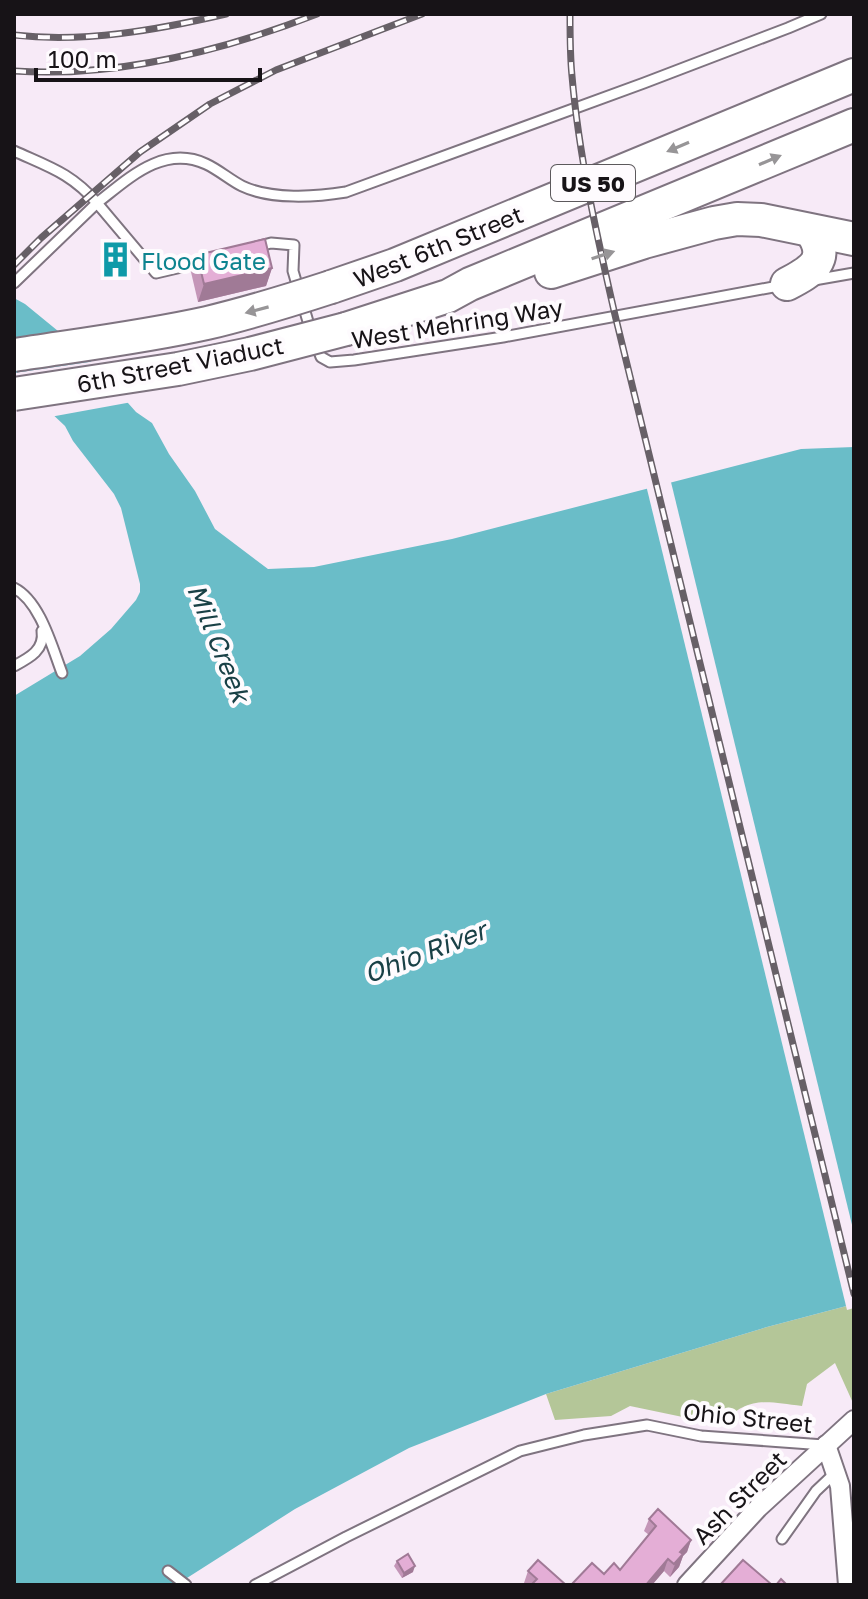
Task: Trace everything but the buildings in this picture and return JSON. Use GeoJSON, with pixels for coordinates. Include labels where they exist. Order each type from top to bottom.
{"type":"FeatureCollection","features":[{"type":"Feature","properties":{"kind":"highway"},"geometry":{"type":"LineString","coordinates":[[725,128],[854,56]]}},
{"type":"Feature","properties":{"kind":"highway","name":"West 6th Street"},"geometry":{"type":"LineString","coordinates":[[331,287],[395,265],[854,75]]}},
{"type":"Feature","properties":{"kind":"highway","name":"West 6th Street"},"geometry":{"type":"LineString","coordinates":[[346,329],[448,296],[470,284],[854,125]]}},
{"type":"Feature","properties":{"kind":"highway"},"geometry":{"type":"LineString","coordinates":[[448,296],[477,298],[606,253],[737,219],[761,220],[854,239]]}},
{"type":"Feature","properties":{"kind":"highway"},"geometry":{"type":"LineString","coordinates":[[787,284],[808,273],[818,260],[819,248],[811,231]]}},
{"type":"Feature","properties":{"kind":"highway","name":"6th Street Viaduct"},"geometry":{"type":"LineString","coordinates":[[14,355],[208,322],[284,303],[331,287]]}},
{"type":"Feature","properties":{"kind":"highway","name":"6th Street Viaduct"},"geometry":{"type":"LineString","coordinates":[[14,394],[178,369],[346,329]]}},
{"type":"Feature","properties":{"kind":"street","name":"Ash Street"},"geometry":{"type":"LineString","coordinates":[[687,1585],[758,1508],[854,1420]]}},
{"type":"Feature","properties":{"kind":"street"},"geometry":{"type":"LineString","coordinates":[[826,1445],[840,1486],[843,1580]]}},
{"type":"Feature","properties":{"kind":"lane"},"geometry":{"type":"LineString","coordinates":[[14,283],[97,203],[139,170],[153,163],[185,158],[204,163],[243,187],[258,192],[299,196],[346,192],[644,83],[821,14]]}},
{"type":"Feature","properties":{"kind":"lane"},"geometry":{"type":"LineString","coordinates":[[14,151],[68,176],[82,186],[156,273],[214,259]]}},
{"type":"Feature","properties":{"kind":"lane","name":"West Mehring Way"},"geometry":{"type":"LineString","coordinates":[[243,251],[271,243],[294,245],[293,271],[297,287],[321,357],[330,362],[518,335],[854,273]]}},
{"type":"Feature","properties":{"kind":"lane"},"geometry":{"type":"LineString","coordinates":[[14,588],[23,592],[33,603],[62,673]]}},
{"type":"Feature","properties":{"kind":"lane"},"geometry":{"type":"LineString","coordinates":[[14,666],[40,647],[43,638],[41,620]]}},
{"type":"Feature","properties":{"kind":"lane","name":"Ohio Street"},"geometry":{"type":"LineString","coordinates":[[255,1585],[520,1451],[618,1428],[647,1425],[701,1436],[826,1445]]}},
{"type":"Feature","properties":{"kind":"lane"},"geometry":{"type":"LineString","coordinates":[[782,1539],[816,1491],[835,1473]]}},
{"type":"Feature","properties":{"kind":"lane"},"geometry":{"type":"LineString","coordinates":[[168,1571],[186,1585]]}},
{"type":"Feature","properties":{"kind":"green space"},"geometry":{"type":"Polygon","coordinates":[[[854,1304],[853,1403],[835,1363],[807,1384],[802,1406],[768,1402],[749,1405],[721,1425],[630,1406],[611,1416],[555,1420],[546,1394],[767,1327],[854,1304]]]}},
{"type":"Feature","properties":{"kind":"water"},"geometry":{"type":"Polygon","coordinates":[[[14,298],[80,349],[136,412],[152,423],[215,529],[268,569],[314,567],[452,539],[801,449],[854,447],[854,1304],[546,1394],[409,1448],[295,1509],[176,1585],[14,1585],[14,696],[80,656],[111,629],[136,600],[140,584],[121,508],[114,494],[65,426],[14,378],[14,298]]]}},
{"type":"Feature","properties":{"kind":"pier"},"geometry":{"type":"Polygon","coordinates":[[[96,361],[132,402],[50,417],[14,384],[14,373],[96,361]]]}},
{"type":"Feature","properties":{"kind":"pier"},"geometry":{"type":"Polygon","coordinates":[[[670,478],[854,1233],[854,1308],[847,1310],[646,485],[670,478]]]}},
{"type":"Feature","properties":{"kind":"railway"},"geometry":{"type":"LineString","coordinates":[[14,35],[67,37],[121,34],[226,14]]}},
{"type":"Feature","properties":{"kind":"railway"},"geometry":{"type":"LineString","coordinates":[[14,71],[91,70],[168,59],[244,40],[317,14]]}},
{"type":"Feature","properties":{"kind":"railway"},"geometry":{"type":"LineString","coordinates":[[14,265],[140,152],[210,104],[276,70],[422,14]]}},
{"type":"Feature","properties":{"kind":"railway"},"geometry":{"type":"LineString","coordinates":[[570,14],[575,106],[584,166],[615,315],[854,1294]]}},
{"type":"Feature","properties":{"kind":"place","name":"Flood Gate"},"geometry":{"type":"Point","coordinates":[115,260]}},
{"type":"Feature","properties":{"kind":"water label","name":"Mill Creek"},"geometry":{"type":"Point","coordinates":[219,643]}},
{"type":"Feature","properties":{"kind":"water label","name":"Ohio River"},"geometry":{"type":"Point","coordinates":[425,952]}}]}
